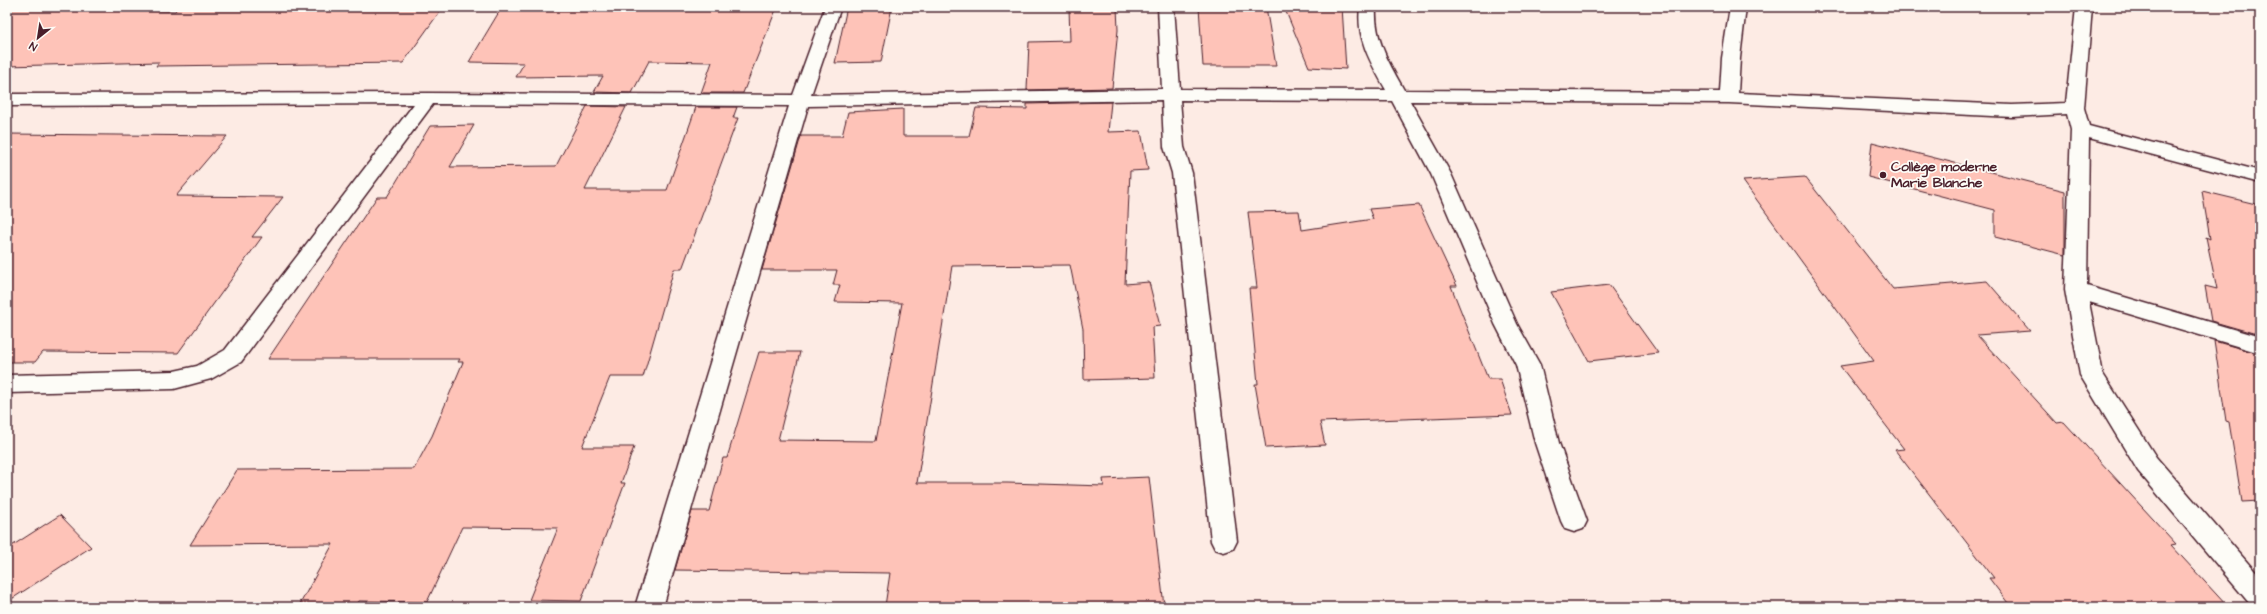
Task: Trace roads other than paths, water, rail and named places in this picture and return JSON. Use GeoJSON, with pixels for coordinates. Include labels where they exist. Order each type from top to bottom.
{"type":"FeatureCollection","features":[{"type":"Feature","properties":{"kind":"street"},"geometry":{"type":"LineString","coordinates":[[649,607],[800,101],[832,7]]}},
{"type":"Feature","properties":{"kind":"street"},"geometry":{"type":"LineString","coordinates":[[1166,7],[1169,94],[1174,147],[1182,173],[1224,542]]}},
{"type":"Feature","properties":{"kind":"street"},"geometry":{"type":"LineString","coordinates":[[1368,7],[1367,18],[1373,50],[1397,97],[1441,174],[1506,324],[1528,365],[1547,443],[1574,521]]}},
{"type":"Feature","properties":{"kind":"street"},"geometry":{"type":"LineString","coordinates":[[1729,98],[1731,58],[1738,7]]}},
{"type":"Feature","properties":{"kind":"street"},"geometry":{"type":"LineString","coordinates":[[2084,7],[2075,108],[2080,130],[2076,290],[2092,375],[2147,464],[2260,596]]}},
{"type":"Feature","properties":{"kind":"street"},"geometry":{"type":"LineString","coordinates":[[7,100],[428,98],[800,101],[1169,94],[1397,97],[1729,98],[2012,111],[2075,108]]}},
{"type":"Feature","properties":{"kind":"street"},"geometry":{"type":"LineString","coordinates":[[7,384],[174,380],[203,373],[233,356],[428,98]]}},
{"type":"Feature","properties":{"kind":"street"},"geometry":{"type":"LineString","coordinates":[[2080,130],[2260,177]]}},
{"type":"Feature","properties":{"kind":"street"},"geometry":{"type":"LineString","coordinates":[[2076,290],[2260,345]]}},
{"type":"Feature","properties":{"kind":"place","name":"Collège moderne Marie Blanche"},"geometry":{"type":"Point","coordinates":[1883,175]}}]}
